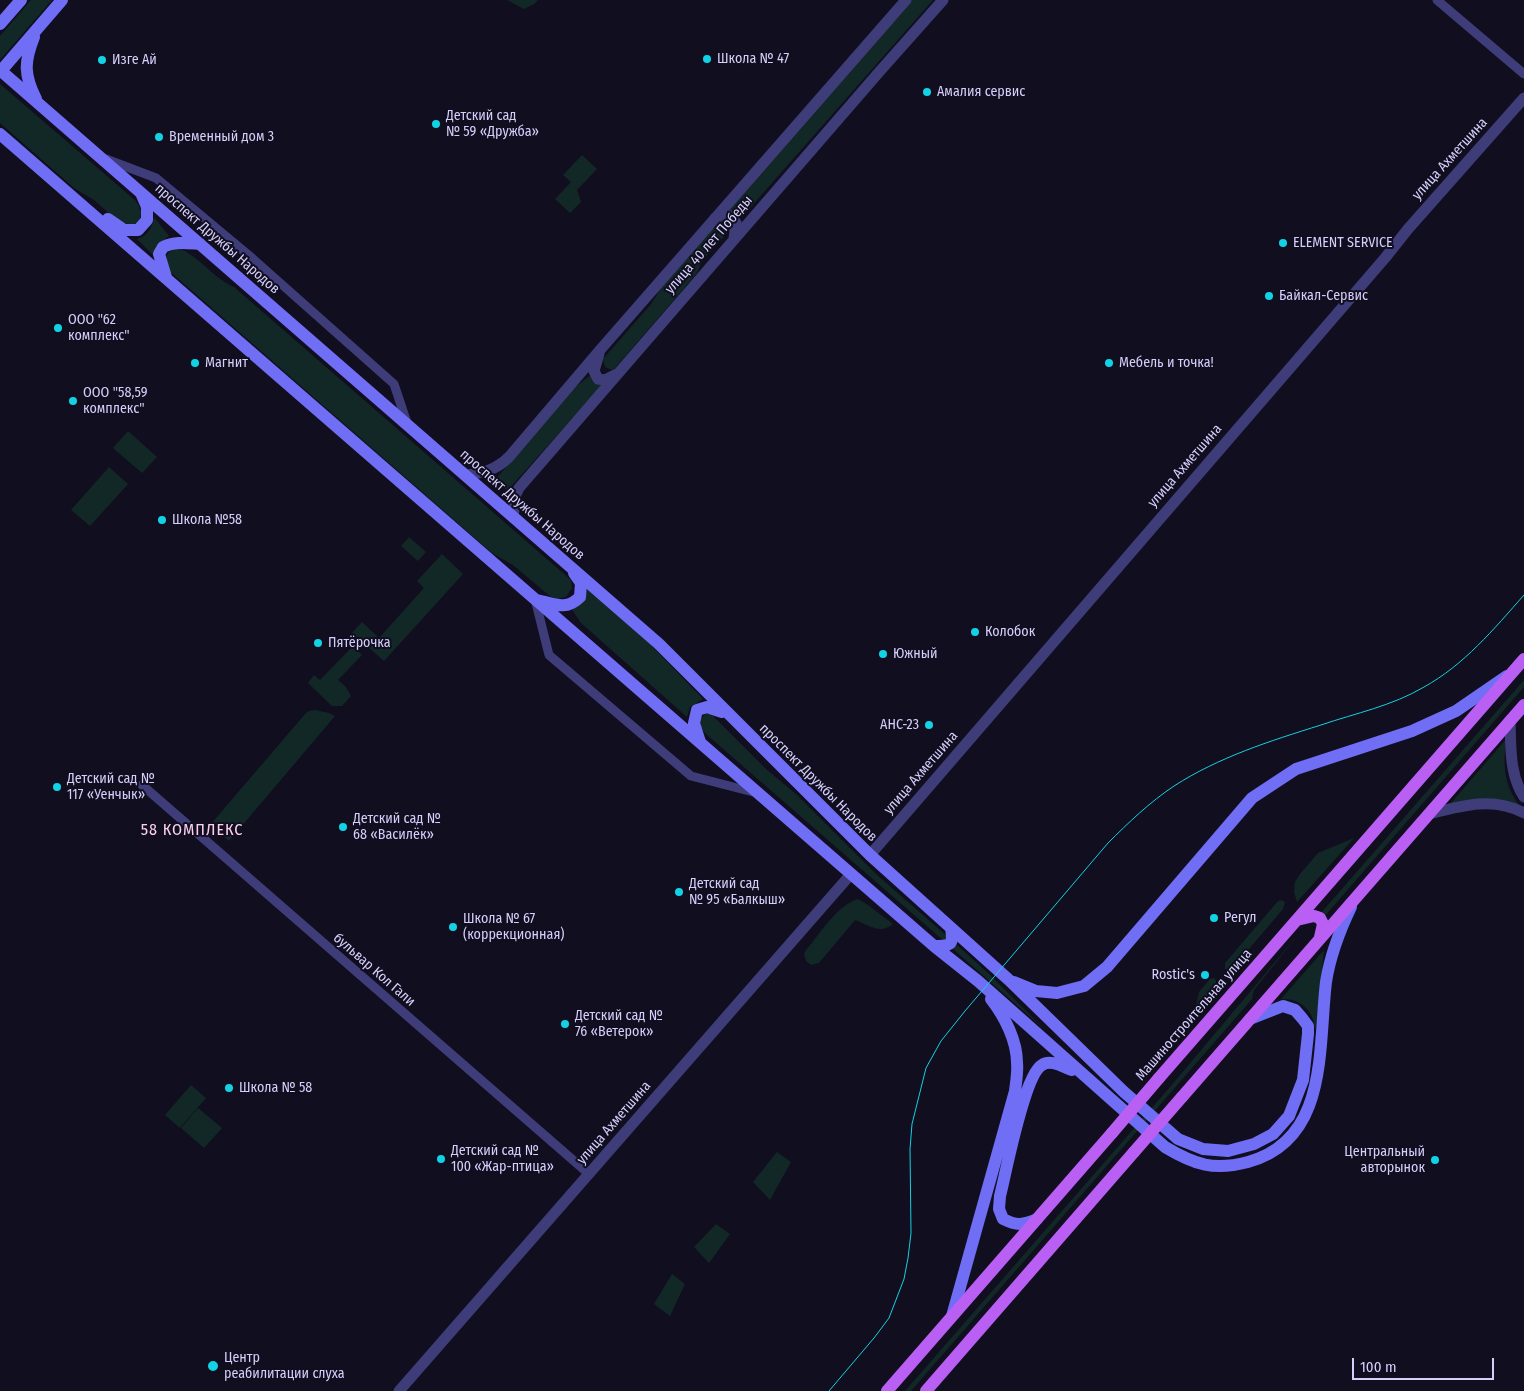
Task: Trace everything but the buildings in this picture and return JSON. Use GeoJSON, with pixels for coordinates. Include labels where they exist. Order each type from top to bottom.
{"type":"FeatureCollection","features":[{"type":"Feature","properties":{"kind":"main road"},"geometry":{"type":"LineString","coordinates":[[0,71],[62,0]]}},
{"type":"Feature","properties":{"kind":"main road"},"geometry":{"type":"LineString","coordinates":[[0,16],[17,4]]}},
{"type":"Feature","properties":{"kind":"main road"},"geometry":{"type":"LineString","coordinates":[[0,24],[17,4]]}},
{"type":"Feature","properties":{"kind":"main road"},"geometry":{"type":"LineString","coordinates":[[38,28],[26,61],[29,85],[38,104]]}},
{"type":"Feature","properties":{"kind":"main road","name":"проспект Дружбы Народов"},"geometry":{"type":"LineString","coordinates":[[0,71],[659,644],[870,855],[1009,980],[1124,1092],[1178,1139],[1203,1148],[1228,1151],[1254,1144],[1273,1134],[1289,1116],[1302,1080],[1308,1026],[1295,1010],[1283,1006],[1250,1019]]}},
{"type":"Feature","properties":{"kind":"main road"},"geometry":{"type":"LineString","coordinates":[[2,137],[934,946],[978,981],[1165,1147],[1180,1156],[1206,1166],[1235,1165],[1268,1156],[1283,1146],[1297,1130],[1310,1107],[1316,1086],[1327,980],[1331,959],[1343,923],[1354,900]]}},
{"type":"Feature","properties":{"kind":"main road"},"geometry":{"type":"LineString","coordinates":[[72,197],[92,206],[124,230],[138,230],[147,220],[147,207],[140,192]]}},
{"type":"Feature","properties":{"kind":"main road"},"geometry":{"type":"LineString","coordinates":[[168,280],[160,254],[163,246],[180,242],[200,244]]}},
{"type":"Feature","properties":{"kind":"main road"},"geometry":{"type":"LineString","coordinates":[[535,599],[562,606],[573,604],[580,597],[581,583],[570,567]]}},
{"type":"Feature","properties":{"kind":"main road","name":"Машиностроительная улица"},"geometry":{"type":"LineString","coordinates":[[887,1391],[1524,659]]}},
{"type":"Feature","properties":{"kind":"main road"},"geometry":{"type":"LineString","coordinates":[[1009,980],[1036,991],[1057,993],[1084,986],[1108,967],[1252,798],[1296,769],[1412,731],[1456,711],[1513,672]]}},
{"type":"Feature","properties":{"kind":"main road"},"geometry":{"type":"LineString","coordinates":[[926,1391],[1524,705]]}},
{"type":"Feature","properties":{"kind":"main road"},"geometry":{"type":"LineString","coordinates":[[701,743],[694,723],[697,710],[708,706],[727,714]]}},
{"type":"Feature","properties":{"kind":"main road"},"geometry":{"type":"LineString","coordinates":[[1297,920],[1314,916],[1320,918],[1323,924],[1319,940]]}},
{"type":"Feature","properties":{"kind":"main road"},"geometry":{"type":"LineString","coordinates":[[934,946],[947,946],[951,943],[953,938],[951,928]]}},
{"type":"Feature","properties":{"kind":"main road"},"geometry":{"type":"LineString","coordinates":[[952,1316],[1015,1091],[1018,1063],[1014,1041],[998,1008],[978,981]]}},
{"type":"Feature","properties":{"kind":"main road"},"geometry":{"type":"LineString","coordinates":[[1037,1219],[1024,1224],[1012,1223],[1003,1219],[999,1209],[1000,1196],[1026,1091],[1042,1064],[1052,1063],[1083,1075]]}},
{"type":"Feature","properties":{"kind":"street","name":"улица 40 лет Победы"},"geometry":{"type":"LineString","coordinates":[[464,475],[482,473],[501,464],[906,0]]}},
{"type":"Feature","properties":{"kind":"street","name":"улица 40 лет Победы"},"geometry":{"type":"LineString","coordinates":[[513,517],[516,494],[519,488],[943,0]]}},
{"type":"Feature","properties":{"kind":"street"},"geometry":{"type":"LineString","coordinates":[[1437,0],[1524,74]]}},
{"type":"Feature","properties":{"kind":"street","name":"улица Ахметшина"},"geometry":{"type":"LineString","coordinates":[[870,855],[1408,229],[1524,98]]}},
{"type":"Feature","properties":{"kind":"street"},"geometry":{"type":"LineString","coordinates":[[100,158],[156,178],[252,258],[394,384],[407,423]]}},
{"type":"Feature","properties":{"kind":"street"},"geometry":{"type":"LineString","coordinates":[[715,218],[724,214],[732,216],[736,223],[734,240]]}},
{"type":"Feature","properties":{"kind":"street"},"geometry":{"type":"LineString","coordinates":[[600,350],[594,371],[598,379],[605,380],[622,371]]}},
{"type":"Feature","properties":{"kind":"street"},"geometry":{"type":"LineString","coordinates":[[535,599],[550,655],[691,776],[759,794]]}},
{"type":"Feature","properties":{"kind":"street"},"geometry":{"type":"LineString","coordinates":[[1510,720],[1511,761],[1524,797]]}},
{"type":"Feature","properties":{"kind":"street","name":"бульвар Кол Гали"},"geometry":{"type":"LineString","coordinates":[[142,785],[589,1174]]}},
{"type":"Feature","properties":{"kind":"street"},"geometry":{"type":"LineString","coordinates":[[1429,814],[1464,805],[1488,803],[1507,806],[1524,813]]}},
{"type":"Feature","properties":{"kind":"street","name":"улица Ахметшина"},"geometry":{"type":"LineString","coordinates":[[399,1391],[851,874]]}},
{"type":"Feature","properties":{"kind":"green space"},"geometry":{"type":"Polygon","coordinates":[[[31,0],[52,0],[0,60],[0,36],[31,0]]]}},
{"type":"Feature","properties":{"kind":"green space"},"geometry":{"type":"Polygon","coordinates":[[[507,0],[538,0],[524,9],[507,0]]]}},
{"type":"Feature","properties":{"kind":"green space"},"geometry":{"type":"Polygon","coordinates":[[[911,0],[933,0],[742,217],[739,217],[738,213],[729,209],[911,0]]]}},
{"type":"Feature","properties":{"kind":"green space"},"geometry":{"type":"Polygon","coordinates":[[[0,84],[136,201],[141,214],[137,223],[133,225],[119,222],[94,200],[74,188],[0,123],[0,84]]]}},
{"type":"Feature","properties":{"kind":"green space"},"geometry":{"type":"Polygon","coordinates":[[[582,155],[597,169],[577,190],[581,202],[570,213],[555,199],[571,182],[563,175],[582,155]]]}},
{"type":"Feature","properties":{"kind":"green space"},"geometry":{"type":"Polygon","coordinates":[[[154,217],[169,236],[162,241],[154,256],[137,239],[149,231],[154,217]]]}},
{"type":"Feature","properties":{"kind":"green space"},"geometry":{"type":"Polygon","coordinates":[[[719,221],[730,224],[730,230],[702,261],[697,273],[615,368],[612,370],[605,367],[603,359],[652,303],[662,286],[719,221]]]}},
{"type":"Feature","properties":{"kind":"green space"},"geometry":{"type":"Polygon","coordinates":[[[179,248],[234,287],[571,580],[572,588],[566,597],[556,599],[551,597],[513,565],[492,553],[167,269],[167,255],[179,248]]]}},
{"type":"Feature","properties":{"kind":"green space"},"geometry":{"type":"Polygon","coordinates":[[[591,375],[603,384],[507,491],[495,480],[574,388],[591,375]]]}},
{"type":"Feature","properties":{"kind":"green space"},"geometry":{"type":"Polygon","coordinates":[[[128,431],[157,457],[142,473],[113,448],[128,431]]]}},
{"type":"Feature","properties":{"kind":"green space"},"geometry":{"type":"Polygon","coordinates":[[[109,467],[128,484],[90,526],[71,510],[109,467]]]}},
{"type":"Feature","properties":{"kind":"green space"},"geometry":{"type":"Polygon","coordinates":[[[409,537],[426,552],[418,561],[401,546],[409,537]]]}},
{"type":"Feature","properties":{"kind":"green space"},"geometry":{"type":"Polygon","coordinates":[[[442,554],[463,574],[384,661],[352,633],[362,622],[379,638],[424,588],[417,581],[442,554]]]}},
{"type":"Feature","properties":{"kind":"green space"},"geometry":{"type":"Polygon","coordinates":[[[587,588],[651,645],[703,699],[690,707],[687,717],[581,623],[571,608],[585,597],[587,588]]]}},
{"type":"Feature","properties":{"kind":"green space"},"geometry":{"type":"Polygon","coordinates":[[[353,646],[362,655],[338,680],[346,687],[351,696],[342,706],[332,706],[308,683],[314,675],[320,680],[353,646]]]}},
{"type":"Feature","properties":{"kind":"green space"},"geometry":{"type":"Polygon","coordinates":[[[1524,680],[1524,687],[1324,917],[1320,914],[1524,680]]]}},
{"type":"Feature","properties":{"kind":"green space"},"geometry":{"type":"Polygon","coordinates":[[[315,710],[335,716],[229,841],[210,825],[306,713],[315,710]]]}},
{"type":"Feature","properties":{"kind":"green space"},"geometry":{"type":"Polygon","coordinates":[[[710,713],[766,769],[796,794],[876,874],[948,937],[944,941],[706,734],[701,728],[700,720],[705,714],[710,713]]]}},
{"type":"Feature","properties":{"kind":"green space"},"geometry":{"type":"Polygon","coordinates":[[[1508,737],[1505,757],[1506,776],[1512,794],[1524,810],[1450,804],[1508,737]]]}},
{"type":"Feature","properties":{"kind":"green space"},"geometry":{"type":"Polygon","coordinates":[[[1354,838],[1297,902],[1294,892],[1295,882],[1318,853],[1354,838]]]}},
{"type":"Feature","properties":{"kind":"green space"},"geometry":{"type":"Polygon","coordinates":[[[858,899],[893,924],[884,929],[879,929],[855,920],[819,963],[811,965],[806,961],[804,954],[806,950],[836,914],[858,899]]]}},
{"type":"Feature","properties":{"kind":"green space"},"geometry":{"type":"Polygon","coordinates":[[[1278,901],[1285,902],[1283,909],[1232,969],[1225,969],[1225,963],[1278,901]]]}},
{"type":"Feature","properties":{"kind":"green space"},"geometry":{"type":"Polygon","coordinates":[[[1302,930],[1254,990],[1252,999],[911,1391],[905,1391],[1170,1087],[1302,930]]]}},
{"type":"Feature","properties":{"kind":"green space"},"geometry":{"type":"Polygon","coordinates":[[[956,944],[989,974],[1045,1030],[952,948],[956,944]]]}},
{"type":"Feature","properties":{"kind":"green space"},"geometry":{"type":"Polygon","coordinates":[[[1324,950],[1316,1029],[1312,1016],[1304,1006],[1288,999],[1281,999],[1324,950]]]}},
{"type":"Feature","properties":{"kind":"green space"},"geometry":{"type":"Polygon","coordinates":[[[1214,978],[1216,984],[1195,1011],[1199,992],[1210,979],[1214,978]]]}},
{"type":"Feature","properties":{"kind":"green space"},"geometry":{"type":"Polygon","coordinates":[[[191,1085],[206,1098],[180,1128],[165,1115],[191,1085]]]}},
{"type":"Feature","properties":{"kind":"green space"},"geometry":{"type":"Polygon","coordinates":[[[198,1108],[222,1128],[204,1148],[181,1128],[198,1108]]]}},
{"type":"Feature","properties":{"kind":"green space"},"geometry":{"type":"Polygon","coordinates":[[[777,1152],[791,1162],[770,1200],[753,1182],[777,1152]]]}},
{"type":"Feature","properties":{"kind":"green space"},"geometry":{"type":"Polygon","coordinates":[[[716,1224],[730,1234],[709,1263],[694,1247],[716,1224]]]}},
{"type":"Feature","properties":{"kind":"green space"},"geometry":{"type":"Polygon","coordinates":[[[672,1274],[685,1284],[670,1316],[654,1304],[672,1274]]]}},
{"type":"Feature","properties":{"kind":"tram line"},"geometry":{"type":"LineString","coordinates":[[829,1391],[889,1318],[904,1279],[911,1233],[910,1149],[912,1124],[926,1068],[941,1041],[965,1011],[1108,843],[1165,792],[1209,766],[1264,744],[1387,704],[1424,687],[1439,678],[1465,657],[1490,633],[1524,595]]}},
{"type":"Feature","properties":{"kind":"place","name":"Школа № 47"},"geometry":{"type":"Point","coordinates":[707,59]}},
{"type":"Feature","properties":{"kind":"place","name":"Изге Ай"},"geometry":{"type":"Point","coordinates":[102,60]}},
{"type":"Feature","properties":{"kind":"place","name":"Амалия сервис"},"geometry":{"type":"Point","coordinates":[927,92]}},
{"type":"Feature","properties":{"kind":"place","name":"Детский сад № 59 «Дружба»"},"geometry":{"type":"Point","coordinates":[436,124]}},
{"type":"Feature","properties":{"kind":"place","name":"Временный дом 3"},"geometry":{"type":"Point","coordinates":[159,137]}},
{"type":"Feature","properties":{"kind":"place","name":"ELEMENT SERVICE"},"geometry":{"type":"Point","coordinates":[1283,243]}},
{"type":"Feature","properties":{"kind":"place","name":"Байкал-Сервис"},"geometry":{"type":"Point","coordinates":[1269,296]}},
{"type":"Feature","properties":{"kind":"place","name":"ООО \"62 комплекс\""},"geometry":{"type":"Point","coordinates":[58,328]}},
{"type":"Feature","properties":{"kind":"place","name":"Магнит"},"geometry":{"type":"Point","coordinates":[195,363]}},
{"type":"Feature","properties":{"kind":"place","name":"Мебель и точка!"},"geometry":{"type":"Point","coordinates":[1109,363]}},
{"type":"Feature","properties":{"kind":"place","name":"ООО \"58,59 комплекс\""},"geometry":{"type":"Point","coordinates":[73,401]}},
{"type":"Feature","properties":{"kind":"place","name":"Школа №58"},"geometry":{"type":"Point","coordinates":[162,520]}},
{"type":"Feature","properties":{"kind":"place","name":"Колобок"},"geometry":{"type":"Point","coordinates":[975,632]}},
{"type":"Feature","properties":{"kind":"place","name":"Пятёрочка"},"geometry":{"type":"Point","coordinates":[318,643]}},
{"type":"Feature","properties":{"kind":"place","name":"Южный"},"geometry":{"type":"Point","coordinates":[883,654]}},
{"type":"Feature","properties":{"kind":"place","name":"АНС-23"},"geometry":{"type":"Point","coordinates":[929,725]}},
{"type":"Feature","properties":{"kind":"place","name":"Детский сад № 117 «Уенчык»"},"geometry":{"type":"Point","coordinates":[57,787]}},
{"type":"Feature","properties":{"kind":"place","name":"Детский сад № 68 «Василёк»"},"geometry":{"type":"Point","coordinates":[343,827]}},
{"type":"Feature","properties":{"kind":"place","name":"Детский сад № 95 «Балкыш»"},"geometry":{"type":"Point","coordinates":[679,892]}},
{"type":"Feature","properties":{"kind":"place","name":"Регул"},"geometry":{"type":"Point","coordinates":[1214,918]}},
{"type":"Feature","properties":{"kind":"place","name":"Школа № 67 (коррекционная)"},"geometry":{"type":"Point","coordinates":[453,927]}},
{"type":"Feature","properties":{"kind":"place","name":"Rostic's"},"geometry":{"type":"Point","coordinates":[1205,975]}},
{"type":"Feature","properties":{"kind":"place","name":"Детский сад № 76 «Ветерок»"},"geometry":{"type":"Point","coordinates":[565,1024]}},
{"type":"Feature","properties":{"kind":"place","name":"Школа № 58"},"geometry":{"type":"Point","coordinates":[229,1088]}},
{"type":"Feature","properties":{"kind":"place","name":"Детский сад № 100 «Жар-птица»"},"geometry":{"type":"Point","coordinates":[441,1159]}},
{"type":"Feature","properties":{"kind":"place","name":"Центральный авторынок"},"geometry":{"type":"Point","coordinates":[1435,1160]}},
{"type":"Feature","properties":{"kind":"place","name":"Центр реабилитации слуха"},"geometry":{"type":"Point","coordinates":[213,1366]}},
{"type":"Feature","properties":{"kind":"district","name":"58 КОМПЛЕКС"},"geometry":{"type":"Point","coordinates":[192,831]}}]}
